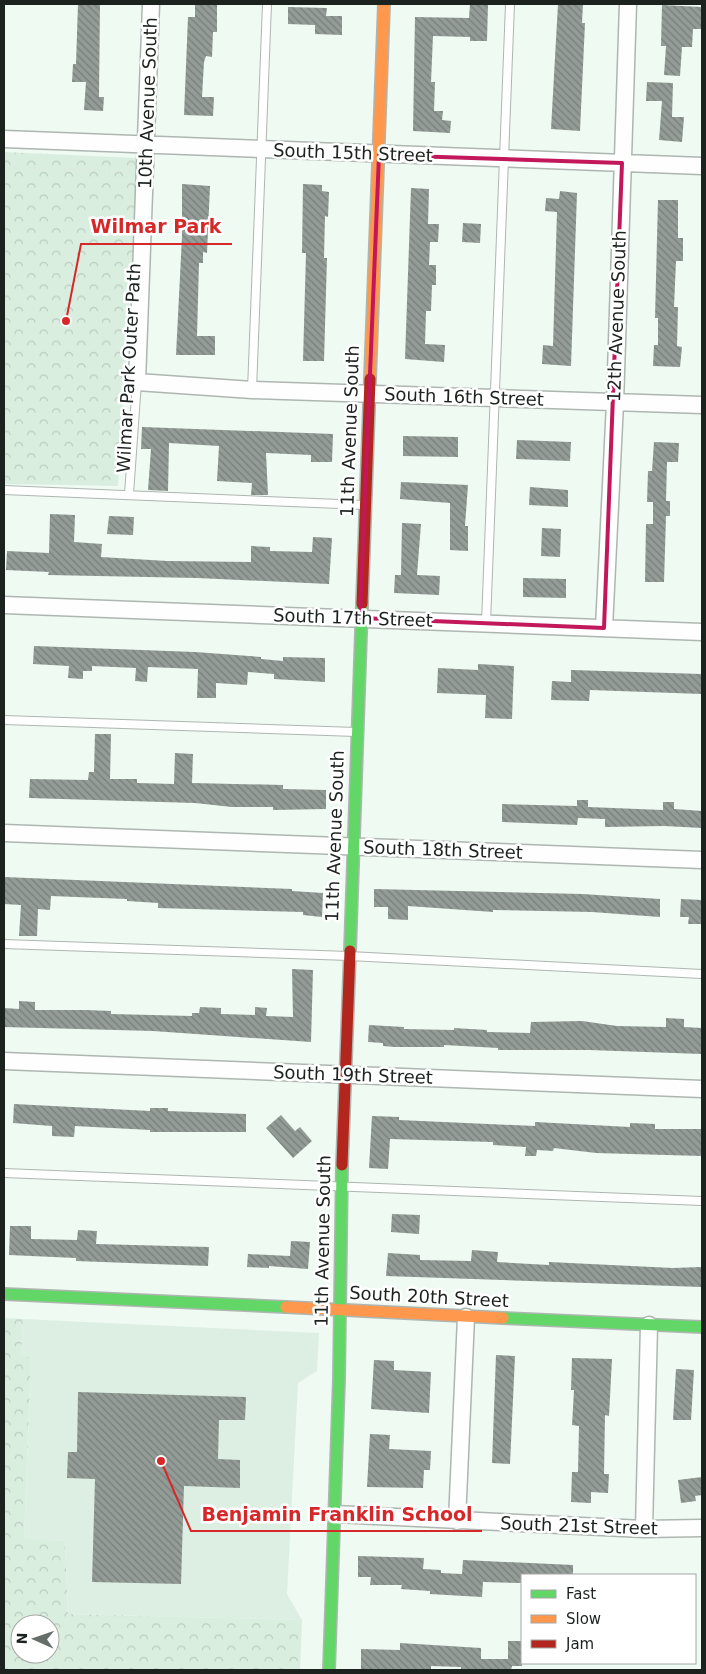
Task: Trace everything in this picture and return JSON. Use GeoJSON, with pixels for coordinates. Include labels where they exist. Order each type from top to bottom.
{"type":"FeatureCollection","features":[{"type":"Feature","properties":{"kind":"street","name":"10th Avenue South"},"geometry":{"type":"LineString","coordinates":[[137,382],[152,4]]}},
{"type":"Feature","properties":{"kind":"street","name":"11th Avenue South"},"geometry":{"type":"LineString","coordinates":[[329,1670],[335,1514],[344,1074],[384,4]]}},
{"type":"Feature","properties":{"kind":"street","name":"12th Avenue South"},"geometry":{"type":"LineString","coordinates":[[604,628],[615,403],[628,4]]}},
{"type":"Feature","properties":{"kind":"street","name":"South 15th Street"},"geometry":{"type":"LineString","coordinates":[[4,139],[702,166]]}},
{"type":"Feature","properties":{"kind":"street","name":"South 16th Street"},"geometry":{"type":"LineString","coordinates":[[137,382],[252,390],[702,406]]}},
{"type":"Feature","properties":{"kind":"street","name":"South 17th Street"},"geometry":{"type":"LineString","coordinates":[[4,604],[702,632]]}},
{"type":"Feature","properties":{"kind":"street","name":"South 18th Street"},"geometry":{"type":"LineString","coordinates":[[4,833],[702,860]]}},
{"type":"Feature","properties":{"kind":"street","name":"South 19th Street"},"geometry":{"type":"LineString","coordinates":[[4,1061],[702,1089]]}},
{"type":"Feature","properties":{"kind":"street","name":"South 20th Street"},"geometry":{"type":"LineString","coordinates":[[4,1294],[702,1327]]}},
{"type":"Feature","properties":{"kind":"street"},"geometry":{"type":"LineString","coordinates":[[457,1521],[466,1317]]}},
{"type":"Feature","properties":{"kind":"street"},"geometry":{"type":"LineString","coordinates":[[644,1529],[649,1325]]}},
{"type":"Feature","properties":{"kind":"street","name":"South 21st Street"},"geometry":{"type":"LineString","coordinates":[[335,1514],[644,1529],[702,1528]]}},
{"type":"Feature","properties":{"kind":"lane"},"geometry":{"type":"LineString","coordinates":[[252,390],[267,4]]}},
{"type":"Feature","properties":{"kind":"lane"},"geometry":{"type":"LineString","coordinates":[[486,623],[510,4]]}},
{"type":"Feature","properties":{"kind":"lane"},"geometry":{"type":"LineString","coordinates":[[129,494],[137,382]]}},
{"type":"Feature","properties":{"kind":"lane"},"geometry":{"type":"LineString","coordinates":[[4,490],[365,505]]}},
{"type":"Feature","properties":{"kind":"lane"},"geometry":{"type":"LineString","coordinates":[[4,720],[356,732]]}},
{"type":"Feature","properties":{"kind":"lane"},"geometry":{"type":"LineString","coordinates":[[4,944],[349,956],[702,974]]}},
{"type":"Feature","properties":{"kind":"lane"},"geometry":{"type":"LineString","coordinates":[[4,1173],[702,1201]]}},
{"type":"Feature","properties":{"kind":"path"},"geometry":{"type":"LineString","coordinates":[[4,167],[138,172]]}},
{"type":"Feature","properties":{"kind":"highlighted area"},"geometry":{"type":"Polygon","coordinates":[[[379,155],[622,163],[604,628],[360,618],[379,155]]]}},
{"type":"Feature","properties":{"kind":"shaded area"},"geometry":{"type":"Polygon","coordinates":[[[23,1319],[319,1333],[317,1371],[298,1383],[287,1594],[302,1620],[68,1614],[65,1541],[24,1540],[31,1358],[21,1357],[23,1319]]]}},
{"type":"Feature","properties":{"kind":"green space"},"geometry":{"type":"Polygon","coordinates":[[[4,152],[139,158],[118,486],[4,484],[4,152]]]}},
{"type":"Feature","properties":{"kind":"green space"},"geometry":{"type":"Polygon","coordinates":[[[4,1318],[23,1319],[21,1357],[31,1357],[24,1539],[65,1541],[68,1614],[302,1620],[300,1670],[4,1670],[4,1318]]]}},
{"type":"Feature","properties":{"kind":"building"},"geometry":{"type":"Polygon","coordinates":[[[78,4],[100,4],[99,97],[104,97],[103,111],[84,110],[86,82],[72,82],[73,64],[76,64],[78,4]]]}},
{"type":"Feature","properties":{"kind":"building"},"geometry":{"type":"Polygon","coordinates":[[[195,4],[217,4],[217,32],[213,32],[212,57],[206,56],[204,62],[202,97],[214,97],[213,116],[184,115],[188,17],[195,17],[195,4]]]}},
{"type":"Feature","properties":{"kind":"building"},"geometry":{"type":"Polygon","coordinates":[[[470,4],[488,4],[487,41],[470,41],[470,37],[433,36],[431,82],[435,82],[434,111],[443,111],[442,120],[451,121],[450,133],[413,131],[415,17],[469,18],[470,4]]]}},
{"type":"Feature","properties":{"kind":"building"},"geometry":{"type":"Polygon","coordinates":[[[558,4],[583,4],[582,23],[585,23],[580,131],[551,129],[558,4]]]}},
{"type":"Feature","properties":{"kind":"building"},"geometry":{"type":"Polygon","coordinates":[[[662,5],[702,7],[702,29],[693,29],[692,47],[682,47],[680,76],[664,75],[666,46],[661,46],[662,5]]]}},
{"type":"Feature","properties":{"kind":"building"},"geometry":{"type":"Polygon","coordinates":[[[288,7],[327,8],[326,16],[342,16],[342,35],[315,34],[315,25],[288,24],[288,7]]]}},
{"type":"Feature","properties":{"kind":"building"},"geometry":{"type":"Polygon","coordinates":[[[647,82],[673,83],[672,117],[684,117],[682,142],[659,140],[662,101],[646,101],[647,82]]]}},
{"type":"Feature","properties":{"kind":"building"},"geometry":{"type":"Polygon","coordinates":[[[182,184],[210,186],[207,253],[203,252],[203,263],[199,263],[197,336],[215,336],[215,355],[176,355],[182,237],[182,184]]]}},
{"type":"Feature","properties":{"kind":"building"},"geometry":{"type":"Polygon","coordinates":[[[303,184],[322,185],[322,191],[329,192],[328,217],[325,216],[324,258],[327,258],[324,361],[303,361],[306,253],[302,253],[303,184]]]}},
{"type":"Feature","properties":{"kind":"building"},"geometry":{"type":"Polygon","coordinates":[[[411,188],[429,189],[428,224],[439,224],[438,242],[430,242],[429,265],[436,265],[436,285],[432,285],[431,311],[426,311],[425,344],[445,345],[444,362],[405,359],[411,188]]]}},
{"type":"Feature","properties":{"kind":"building"},"geometry":{"type":"Polygon","coordinates":[[[560,191],[577,193],[571,366],[542,364],[543,345],[553,346],[557,212],[545,211],[546,198],[559,199],[560,191]]]}},
{"type":"Feature","properties":{"kind":"building"},"geometry":{"type":"Polygon","coordinates":[[[658,200],[678,200],[678,238],[683,238],[683,261],[676,261],[674,307],[678,307],[677,346],[682,347],[680,367],[653,366],[654,345],[658,345],[658,318],[655,318],[658,200]]]}},
{"type":"Feature","properties":{"kind":"building"},"geometry":{"type":"Polygon","coordinates":[[[463,223],[481,224],[480,243],[462,242],[463,223]]]}},
{"type":"Feature","properties":{"kind":"building"},"geometry":{"type":"Polygon","coordinates":[[[142,427],[333,434],[332,462],[311,462],[311,455],[266,453],[268,495],[251,495],[252,483],[217,481],[219,446],[169,443],[168,491],[148,490],[151,449],[141,449],[142,427]]]}},
{"type":"Feature","properties":{"kind":"building"},"geometry":{"type":"Polygon","coordinates":[[[403,436],[458,437],[458,457],[403,456],[403,436]]]}},
{"type":"Feature","properties":{"kind":"building"},"geometry":{"type":"Polygon","coordinates":[[[517,440],[571,442],[570,461],[516,459],[517,440]]]}},
{"type":"Feature","properties":{"kind":"building"},"geometry":{"type":"Polygon","coordinates":[[[654,442],[679,443],[678,462],[667,462],[666,501],[670,501],[670,516],[666,516],[664,582],[645,582],[646,524],[653,524],[653,502],[647,502],[648,471],[652,471],[654,442]]]}},
{"type":"Feature","properties":{"kind":"building"},"geometry":{"type":"Polygon","coordinates":[[[401,482],[468,485],[465,526],[468,526],[468,551],[450,550],[450,503],[400,499],[401,482]]]}},
{"type":"Feature","properties":{"kind":"building"},"geometry":{"type":"Polygon","coordinates":[[[530,487],[568,490],[568,507],[529,505],[530,487]]]}},
{"type":"Feature","properties":{"kind":"building"},"geometry":{"type":"Polygon","coordinates":[[[50,514],[75,515],[74,542],[102,544],[101,557],[167,561],[251,562],[251,546],[270,547],[270,551],[312,552],[313,537],[332,538],[329,584],[197,578],[48,575],[49,572],[6,570],[7,551],[49,553],[50,514]]]}},
{"type":"Feature","properties":{"kind":"building"},"geometry":{"type":"Polygon","coordinates":[[[109,516],[134,517],[133,535],[107,534],[109,516]]]}},
{"type":"Feature","properties":{"kind":"building"},"geometry":{"type":"Polygon","coordinates":[[[402,523],[421,524],[417,575],[440,576],[439,595],[394,593],[395,575],[401,575],[402,523]]]}},
{"type":"Feature","properties":{"kind":"building"},"geometry":{"type":"Polygon","coordinates":[[[542,528],[561,529],[560,557],[541,556],[542,528]]]}},
{"type":"Feature","properties":{"kind":"building"},"geometry":{"type":"Polygon","coordinates":[[[523,578],[566,579],[566,598],[523,597],[523,578]]]}},
{"type":"Feature","properties":{"kind":"building"},"geometry":{"type":"Polygon","coordinates":[[[34,646],[195,652],[261,657],[261,659],[283,661],[283,657],[325,658],[325,682],[274,679],[274,674],[248,672],[247,685],[216,683],[216,698],[197,698],[198,669],[148,667],[147,682],[135,681],[136,668],[92,666],[92,671],[83,671],[83,679],[68,678],[69,666],[33,664],[34,646]]]}},
{"type":"Feature","properties":{"kind":"building"},"geometry":{"type":"Polygon","coordinates":[[[478,664],[514,666],[512,719],[485,718],[486,695],[437,693],[438,668],[478,670],[478,664]]]}},
{"type":"Feature","properties":{"kind":"building"},"geometry":{"type":"Polygon","coordinates":[[[571,670],[702,674],[702,694],[590,690],[589,701],[551,700],[552,681],[571,682],[571,670]]]}},
{"type":"Feature","properties":{"kind":"building"},"geometry":{"type":"Polygon","coordinates":[[[95,734],[111,734],[110,779],[137,779],[137,783],[174,784],[175,753],[193,754],[192,783],[283,785],[283,789],[326,790],[326,809],[273,810],[273,807],[232,807],[195,803],[29,798],[30,779],[88,780],[89,772],[94,772],[95,734]]]}},
{"type":"Feature","properties":{"kind":"building"},"geometry":{"type":"Polygon","coordinates":[[[577,800],[588,800],[588,807],[663,810],[663,802],[674,802],[674,809],[702,811],[702,828],[664,826],[605,827],[605,819],[578,818],[577,825],[502,822],[502,804],[577,806],[577,800]]]}},
{"type":"Feature","properties":{"kind":"building"},"geometry":{"type":"Polygon","coordinates":[[[4,877],[292,889],[292,891],[323,893],[322,917],[303,915],[303,912],[158,908],[158,903],[127,901],[127,899],[51,896],[50,910],[38,909],[37,936],[19,936],[21,905],[4,904],[4,877]]]}},
{"type":"Feature","properties":{"kind":"building"},"geometry":{"type":"Polygon","coordinates":[[[374,889],[582,894],[660,899],[660,917],[592,912],[493,910],[493,912],[408,906],[408,920],[388,919],[388,907],[374,907],[374,889]]]}},
{"type":"Feature","properties":{"kind":"building"},"geometry":{"type":"Polygon","coordinates":[[[681,899],[702,900],[702,924],[688,924],[689,917],[680,917],[681,899]]]}},
{"type":"Feature","properties":{"kind":"building"},"geometry":{"type":"Polygon","coordinates":[[[292,969],[313,970],[311,1042],[153,1031],[4,1027],[4,1008],[19,1009],[19,1001],[35,1002],[35,1010],[86,1010],[111,1011],[111,1014],[192,1016],[192,1013],[199,1013],[200,1007],[221,1008],[221,1014],[255,1015],[255,1007],[267,1008],[266,1016],[293,1017],[292,969]]]}},
{"type":"Feature","properties":{"kind":"building"},"geometry":{"type":"Polygon","coordinates":[[[666,1018],[684,1019],[684,1027],[702,1028],[702,1054],[589,1050],[498,1050],[498,1048],[444,1045],[444,1047],[395,1047],[383,1046],[383,1043],[368,1042],[369,1025],[404,1027],[404,1029],[454,1030],[454,1028],[487,1030],[487,1032],[530,1033],[531,1022],[582,1021],[617,1026],[666,1027],[666,1018]]]}},
{"type":"Feature","properties":{"kind":"building"},"geometry":{"type":"Polygon","coordinates":[[[14,1104],[150,1111],[150,1108],[168,1108],[168,1111],[246,1114],[246,1132],[150,1132],[150,1130],[75,1126],[74,1137],[52,1136],[52,1126],[13,1123],[14,1104]]]}},
{"type":"Feature","properties":{"kind":"building"},"geometry":{"type":"Polygon","coordinates":[[[281,1115],[295,1131],[300,1127],[312,1141],[293,1158],[266,1128],[281,1115]]]}},
{"type":"Feature","properties":{"kind":"building"},"geometry":{"type":"Polygon","coordinates":[[[372,1116],[399,1117],[399,1120],[535,1126],[535,1122],[630,1127],[630,1123],[655,1124],[655,1129],[702,1129],[702,1156],[596,1153],[554,1148],[553,1151],[537,1150],[536,1156],[525,1156],[526,1147],[493,1145],[493,1142],[390,1139],[388,1169],[369,1168],[372,1116]]]}},
{"type":"Feature","properties":{"kind":"building"},"geometry":{"type":"Polygon","coordinates":[[[392,1214],[420,1215],[419,1234],[391,1232],[392,1214]]]}},
{"type":"Feature","properties":{"kind":"building"},"geometry":{"type":"Polygon","coordinates":[[[10,1226],[31,1226],[31,1239],[77,1240],[78,1230],[97,1231],[96,1244],[209,1247],[208,1266],[76,1261],[76,1258],[9,1255],[10,1226]]]}},
{"type":"Feature","properties":{"kind":"building"},"geometry":{"type":"Polygon","coordinates":[[[291,1241],[310,1242],[308,1269],[269,1266],[269,1268],[247,1267],[248,1254],[290,1256],[291,1241]]]}},
{"type":"Feature","properties":{"kind":"building"},"geometry":{"type":"Polygon","coordinates":[[[472,1250],[498,1252],[497,1262],[549,1265],[549,1262],[673,1268],[701,1267],[701,1287],[386,1276],[388,1253],[420,1255],[420,1260],[471,1261],[472,1250]]]}},
{"type":"Feature","properties":{"kind":"building"},"geometry":{"type":"Polygon","coordinates":[[[496,1355],[515,1356],[510,1464],[492,1463],[496,1355]]]}},
{"type":"Feature","properties":{"kind":"building"},"geometry":{"type":"Polygon","coordinates":[[[572,1358],[612,1359],[609,1416],[605,1415],[604,1474],[609,1474],[608,1493],[591,1492],[591,1503],[571,1502],[572,1472],[578,1472],[579,1426],[572,1425],[574,1390],[571,1390],[572,1358]]]}},
{"type":"Feature","properties":{"kind":"building"},"geometry":{"type":"Polygon","coordinates":[[[374,1360],[394,1361],[394,1370],[431,1372],[429,1413],[371,1409],[374,1360]]]}},
{"type":"Feature","properties":{"kind":"building"},"geometry":{"type":"Polygon","coordinates":[[[676,1369],[694,1370],[691,1420],[673,1420],[676,1369]]]}},
{"type":"Feature","properties":{"kind":"building"},"geometry":{"type":"Polygon","coordinates":[[[78,1392],[246,1397],[245,1420],[219,1420],[218,1459],[240,1460],[240,1488],[184,1486],[181,1584],[92,1582],[95,1479],[67,1478],[68,1452],[77,1452],[78,1392]]]}},
{"type":"Feature","properties":{"kind":"building"},"geometry":{"type":"Polygon","coordinates":[[[370,1434],[390,1435],[389,1449],[431,1451],[430,1470],[424,1470],[423,1488],[367,1487],[370,1434]]]}},
{"type":"Feature","properties":{"kind":"building"},"geometry":{"type":"Polygon","coordinates":[[[702,1477],[702,1495],[695,1496],[696,1501],[681,1503],[678,1480],[702,1477]]]}},
{"type":"Feature","properties":{"kind":"building"},"geometry":{"type":"Polygon","coordinates":[[[358,1556],[424,1558],[423,1569],[441,1570],[441,1573],[462,1574],[463,1560],[573,1565],[573,1574],[521,1574],[521,1583],[483,1582],[482,1597],[430,1594],[430,1591],[401,1589],[402,1585],[370,1585],[371,1577],[358,1577],[358,1556]]]}},
{"type":"Feature","properties":{"kind":"building"},"geometry":{"type":"Polygon","coordinates":[[[508,1641],[521,1641],[522,1666],[512,1666],[511,1670],[461,1670],[461,1667],[431,1666],[431,1670],[361,1670],[361,1649],[400,1650],[400,1643],[481,1648],[481,1659],[508,1659],[508,1641]]]}},
{"type":"Feature","properties":{"kind":"traffic: fast"},"geometry":{"type":"LineString","coordinates":[[350,951],[362,604]]}},
{"type":"Feature","properties":{"kind":"traffic: fast"},"geometry":{"type":"LineString","coordinates":[[329,1670],[339,1379],[342,1165]]}},
{"type":"Feature","properties":{"kind":"traffic: fast"},"geometry":{"type":"LineString","coordinates":[[4,1294],[286,1307]]}},
{"type":"Feature","properties":{"kind":"traffic: fast"},"geometry":{"type":"LineString","coordinates":[[503,1318],[702,1327]]}},
{"type":"Feature","properties":{"kind":"traffic: slow"},"geometry":{"type":"LineString","coordinates":[[370,379],[384,4]]}},
{"type":"Feature","properties":{"kind":"traffic: slow"},"geometry":{"type":"LineString","coordinates":[[286,1307],[503,1318]]}},
{"type":"Feature","properties":{"kind":"traffic: jam"},"geometry":{"type":"LineString","coordinates":[[362,604],[370,379]]}},
{"type":"Feature","properties":{"kind":"traffic: jam"},"geometry":{"type":"LineString","coordinates":[[342,1165],[350,951]]}},
{"type":"Feature","properties":{"kind":"place","name":"Wilmar Park"},"geometry":{"type":"Point","coordinates":[66,321]}},
{"type":"Feature","properties":{"kind":"place","name":"Benjamin Franklin School"},"geometry":{"type":"Point","coordinates":[161,1461]}}]}
